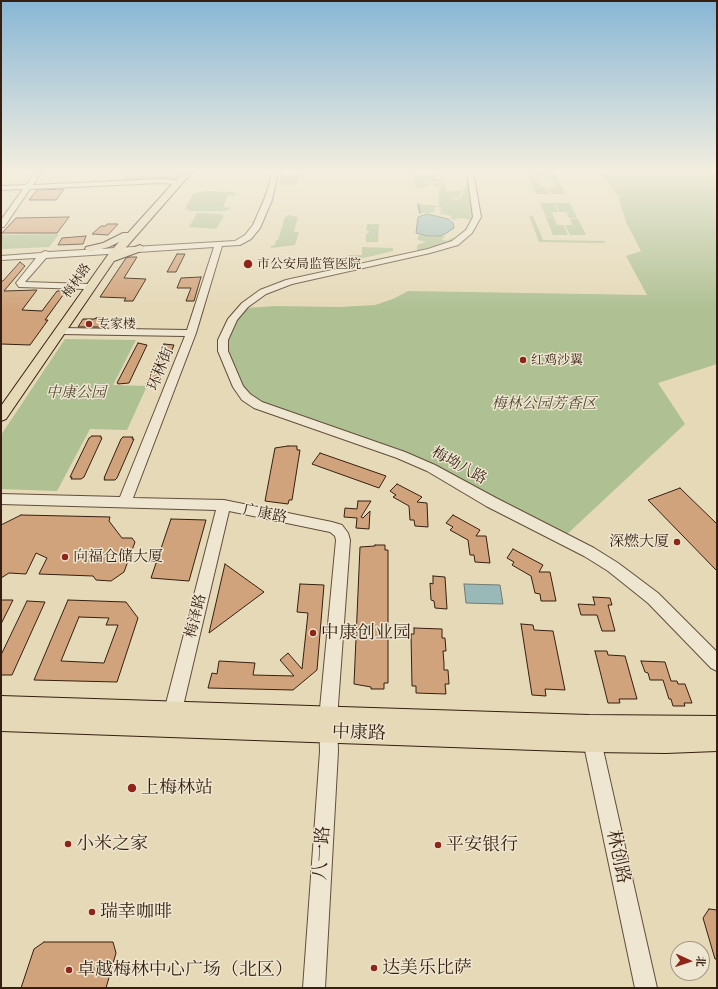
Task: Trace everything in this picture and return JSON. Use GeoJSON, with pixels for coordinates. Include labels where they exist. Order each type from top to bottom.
{"type":"FeatureCollection","features":[{"type":"Feature","properties":{"kind":"main road","name":"梅林路"},"geometry":{"type":"LineString","coordinates":[[129,236],[145,217]]}},
{"type":"Feature","properties":{"kind":"main road","name":"梅林路"},"geometry":{"type":"LineString","coordinates":[[1,402],[85,286],[146,217]]}},
{"type":"Feature","properties":{"kind":"main road"},"geometry":{"type":"LineString","coordinates":[[87,250],[106,245],[129,236],[132,243],[141,247]]}},
{"type":"Feature","properties":{"kind":"main road"},"geometry":{"type":"LineString","coordinates":[[87,250],[102,256],[113,253],[118,256],[141,247]]}},
{"type":"Feature","properties":{"kind":"main road","name":"梅林路"},"geometry":{"type":"LineString","coordinates":[[1,416],[61,332],[113,253]]}},
{"type":"Feature","properties":{"kind":"main road","name":"中康路"},"geometry":{"type":"LineString","coordinates":[[1,707],[171,720]]}},
{"type":"Feature","properties":{"kind":"main road","name":"中康路"},"geometry":{"type":"LineString","coordinates":[[1,720],[171,720],[590,733],[717,727]]}},
{"type":"Feature","properties":{"kind":"main road","name":"中康路"},"geometry":{"type":"LineString","coordinates":[[590,733],[666,742],[717,740]]}},
{"type":"Feature","properties":{"kind":"street"},"geometry":{"type":"LineString","coordinates":[[1,257],[87,250],[113,253],[141,247],[239,242],[248,237],[257,226],[261,217]]}},
{"type":"Feature","properties":{"kind":"street","name":"梅坳八路"},"geometry":{"type":"LineString","coordinates":[[477,217],[469,231],[455,243],[430,252],[289,282],[263,292],[245,305],[233,319],[227,330],[223,345],[228,364],[238,387],[246,397],[258,405],[421,463],[491,502],[589,552],[613,567],[653,598],[717,663]]}},
{"type":"Feature","properties":{"kind":"street","name":"环林街"},"geometry":{"type":"LineString","coordinates":[[124,503],[192,334],[218,244]]}},
{"type":"Feature","properties":{"kind":"street"},"geometry":{"type":"LineString","coordinates":[[44,254],[20,283],[22,285],[85,286]]}},
{"type":"Feature","properties":{"kind":"street"},"geometry":{"type":"LineString","coordinates":[[61,332],[192,334]]}},
{"type":"Feature","properties":{"kind":"street","name":"广康路"},"geometry":{"type":"LineString","coordinates":[[1,499],[224,505],[337,529],[341,533],[343,540],[328,725]]}},
{"type":"Feature","properties":{"kind":"street","name":"梅泽路"},"geometry":{"type":"LineString","coordinates":[[171,720],[224,505]]}},
{"type":"Feature","properties":{"kind":"street","name":"八一路"},"geometry":{"type":"LineString","coordinates":[[314,988],[329,751],[328,725]]}},
{"type":"Feature","properties":{"kind":"street","name":"林创路"},"geometry":{"type":"LineString","coordinates":[[590,733],[646,988]]}},
{"type":"Feature","properties":{"kind":"green space"},"geometry":{"type":"Polygon","coordinates":[[[195,217],[223,217],[216,229],[189,227],[195,217]]]}},
{"type":"Feature","properties":{"kind":"green space"},"geometry":{"type":"Polygon","coordinates":[[[285,217],[298,217],[294,232],[299,232],[295,245],[271,248],[271,246],[275,245],[276,240],[278,240],[285,217]]]}},
{"type":"Feature","properties":{"kind":"green space"},"geometry":{"type":"Polygon","coordinates":[[[473,217],[473,220],[460,218],[453,220],[450,218],[473,217]]]}},
{"type":"Feature","properties":{"kind":"green space"},"geometry":{"type":"Polygon","coordinates":[[[529,217],[533,217],[543,240],[604,241],[605,243],[539,242],[529,217]]]}},
{"type":"Feature","properties":{"kind":"green space","name":"梅林公园芳香区"},"geometry":{"type":"Polygon","coordinates":[[[625,217],[717,217],[717,364],[658,383],[685,424],[563,538],[431,468],[246,397],[228,364],[224,335],[246,308],[275,306],[339,307],[375,305],[393,299],[408,291],[647,295],[626,256],[641,251],[625,217]]]}},
{"type":"Feature","properties":{"kind":"green space"},"geometry":{"type":"Polygon","coordinates":[[[546,218],[554,218],[557,225],[564,225],[568,235],[553,235],[546,218]]]}},
{"type":"Feature","properties":{"kind":"green space"},"geometry":{"type":"Polygon","coordinates":[[[570,219],[578,219],[586,235],[570,235],[565,225],[572,225],[570,219]]]}},
{"type":"Feature","properties":{"kind":"green space"},"geometry":{"type":"Polygon","coordinates":[[[367,224],[379,224],[378,242],[366,242],[366,234],[370,232],[366,230],[367,224]]]}},
{"type":"Feature","properties":{"kind":"green space"},"geometry":{"type":"Polygon","coordinates":[[[59,234],[49,247],[1,249],[1,235],[59,234]]]}},
{"type":"Feature","properties":{"kind":"green space"},"geometry":{"type":"Polygon","coordinates":[[[419,235],[433,237],[445,236],[442,240],[447,241],[452,238],[455,239],[448,243],[420,251],[417,250],[417,245],[426,242],[418,240],[419,235]]]}},
{"type":"Feature","properties":{"kind":"green space"},"geometry":{"type":"Polygon","coordinates":[[[362,247],[393,248],[393,251],[351,261],[362,257],[352,259],[348,255],[362,255],[362,247]]]}},
{"type":"Feature","properties":{"kind":"green space","name":"中康公园"},"geometry":{"type":"Polygon","coordinates":[[[65,339],[136,340],[113,385],[147,386],[127,430],[90,429],[57,491],[1,489],[1,435],[65,339]]]}},
{"type":"Feature","properties":{"kind":"water"},"geometry":{"type":"Polygon","coordinates":[[[418,217],[440,217],[448,219],[453,223],[454,228],[440,236],[427,236],[416,233],[418,217]]]}},
{"type":"Feature","properties":{"kind":"water"},"geometry":{"type":"Polygon","coordinates":[[[464,584],[500,585],[503,604],[466,603],[464,584]]]}},
{"type":"Feature","properties":{"kind":"building"},"geometry":{"type":"Polygon","coordinates":[[[69,217],[57,233],[2,233],[16,218],[69,217]]]}},
{"type":"Feature","properties":{"kind":"building"},"geometry":{"type":"Polygon","coordinates":[[[118,224],[108,235],[92,234],[101,226],[118,224]]]}},
{"type":"Feature","properties":{"kind":"building"},"geometry":{"type":"Polygon","coordinates":[[[86,236],[83,244],[58,245],[62,238],[86,236]]]}},
{"type":"Feature","properties":{"kind":"building"},"geometry":{"type":"Polygon","coordinates":[[[177,254],[185,254],[176,272],[167,272],[177,254]]]}},
{"type":"Feature","properties":{"kind":"building"},"geometry":{"type":"Polygon","coordinates":[[[137,257],[124,278],[146,279],[133,301],[124,301],[126,298],[100,297],[126,258],[137,257]]]}},
{"type":"Feature","properties":{"kind":"building"},"geometry":{"type":"Polygon","coordinates":[[[20,262],[25,266],[4,291],[37,290],[22,310],[42,311],[57,291],[66,291],[45,320],[48,320],[30,345],[1,344],[1,281],[3,281],[20,262]]]}},
{"type":"Feature","properties":{"kind":"building"},"geometry":{"type":"Polygon","coordinates":[[[201,277],[194,301],[186,301],[191,288],[177,288],[181,278],[201,277]]]}},
{"type":"Feature","properties":{"kind":"building","name":"专家楼"},"geometry":{"type":"Polygon","coordinates":[[[105,318],[100,327],[78,327],[83,319],[105,318]]]}},
{"type":"Feature","properties":{"kind":"building"},"geometry":{"type":"Polygon","coordinates":[[[138,343],[147,345],[129,383],[118,384],[117,383],[138,343]]]}},
{"type":"Feature","properties":{"kind":"building"},"geometry":{"type":"Polygon","coordinates":[[[164,344],[174,345],[158,384],[147,385],[146,384],[164,344]]]}},
{"type":"Feature","properties":{"kind":"building"},"geometry":{"type":"Polygon","coordinates":[[[92,436],[101,436],[102,438],[84,477],[81,479],[71,479],[72,477],[70,477],[89,438],[92,436]]]}},
{"type":"Feature","properties":{"kind":"building"},"geometry":{"type":"Polygon","coordinates":[[[123,437],[133,437],[132,439],[134,439],[117,478],[115,480],[104,480],[121,439],[123,437]]]}},
{"type":"Feature","properties":{"kind":"building"},"geometry":{"type":"Polygon","coordinates":[[[297,446],[297,450],[300,450],[292,500],[289,500],[288,504],[265,501],[275,448],[297,446]]]}},
{"type":"Feature","properties":{"kind":"building"},"geometry":{"type":"Polygon","coordinates":[[[320,453],[386,476],[379,488],[312,464],[320,453]]]}},
{"type":"Feature","properties":{"kind":"building"},"geometry":{"type":"Polygon","coordinates":[[[397,484],[422,497],[417,502],[427,503],[428,527],[415,526],[414,520],[410,520],[409,506],[393,497],[396,495],[390,491],[397,484]]]}},
{"type":"Feature","properties":{"kind":"building","name":"深燃大厦"},"geometry":{"type":"Polygon","coordinates":[[[680,488],[717,524],[717,571],[648,500],[680,488]]]}},
{"type":"Feature","properties":{"kind":"building"},"geometry":{"type":"Polygon","coordinates":[[[358,501],[371,501],[361,517],[363,518],[370,511],[369,529],[356,528],[357,518],[344,517],[345,508],[357,509],[358,501]]]}},
{"type":"Feature","properties":{"kind":"building","name":"向福仓储大厦"},"geometry":{"type":"Polygon","coordinates":[[[21,515],[110,517],[109,521],[122,538],[132,538],[135,542],[124,572],[111,581],[96,580],[93,576],[39,574],[47,558],[36,553],[26,574],[9,573],[1,578],[1,525],[21,515]]]}},
{"type":"Feature","properties":{"kind":"building"},"geometry":{"type":"Polygon","coordinates":[[[453,515],[480,530],[476,536],[486,536],[490,563],[475,562],[474,555],[470,555],[468,540],[450,530],[453,527],[446,523],[453,515]]]}},
{"type":"Feature","properties":{"kind":"building"},"geometry":{"type":"Polygon","coordinates":[[[171,519],[206,520],[189,581],[151,578],[171,519]]]}},
{"type":"Feature","properties":{"kind":"building"},"geometry":{"type":"Polygon","coordinates":[[[385,545],[385,550],[388,550],[388,683],[384,683],[384,689],[371,689],[371,687],[354,684],[360,547],[385,545]]]}},
{"type":"Feature","properties":{"kind":"building"},"geometry":{"type":"Polygon","coordinates":[[[513,549],[543,565],[539,572],[550,572],[556,601],[541,601],[540,594],[535,593],[531,576],[512,565],[514,562],[507,558],[513,549]]]}},
{"type":"Feature","properties":{"kind":"building"},"geometry":{"type":"Polygon","coordinates":[[[225,564],[264,592],[209,633],[225,564]]]}},
{"type":"Feature","properties":{"kind":"building"},"geometry":{"type":"Polygon","coordinates":[[[433,576],[445,577],[447,609],[435,608],[434,601],[431,600],[430,583],[433,584],[433,576]]]}},
{"type":"Feature","properties":{"kind":"building","name":"中康创业园"},"geometry":{"type":"Polygon","coordinates":[[[300,584],[324,585],[317,670],[293,690],[208,688],[212,673],[217,674],[219,661],[255,663],[253,675],[294,676],[280,660],[288,653],[302,669],[308,613],[297,612],[300,584]]]}},
{"type":"Feature","properties":{"kind":"building"},"geometry":{"type":"Polygon","coordinates":[[[593,597],[610,598],[612,605],[608,605],[615,631],[602,631],[597,615],[581,615],[578,604],[595,605],[593,597]]]}},
{"type":"Feature","properties":{"kind":"building"},"geometry":{"type":"Polygon","coordinates":[[[1,600],[13,600],[1,624],[1,600]]]}},
{"type":"Feature","properties":{"kind":"building"},"geometry":{"type":"Polygon","coordinates":[[[68,600],[126,602],[138,618],[117,682],[34,680],[68,600]],[[79,617],[61,661],[104,663],[118,625],[106,625],[109,618],[79,617]]]}},
{"type":"Feature","properties":{"kind":"building"},"geometry":{"type":"Polygon","coordinates":[[[27,601],[45,602],[12,675],[1,675],[1,655],[27,601]]]}},
{"type":"Feature","properties":{"kind":"building"},"geometry":{"type":"Polygon","coordinates":[[[521,624],[533,625],[534,630],[553,631],[565,690],[545,689],[546,696],[532,695],[521,624]]]}},
{"type":"Feature","properties":{"kind":"building"},"geometry":{"type":"Polygon","coordinates":[[[414,628],[442,629],[442,638],[445,638],[446,651],[443,651],[444,670],[448,670],[449,684],[445,684],[446,694],[416,693],[416,686],[412,686],[411,634],[414,634],[414,628]]]}},
{"type":"Feature","properties":{"kind":"building"},"geometry":{"type":"Polygon","coordinates":[[[595,651],[607,651],[608,655],[625,656],[637,699],[619,699],[620,703],[608,703],[595,651]]]}},
{"type":"Feature","properties":{"kind":"building"},"geometry":{"type":"Polygon","coordinates":[[[641,661],[665,662],[671,681],[677,681],[678,684],[685,684],[692,703],[684,703],[685,706],[673,706],[671,699],[669,699],[663,680],[650,680],[641,661]]]}},
{"type":"Feature","properties":{"kind":"building"},"geometry":{"type":"Polygon","coordinates":[[[709,909],[717,910],[717,959],[715,959],[703,918],[709,909]]]}},
{"type":"Feature","properties":{"kind":"building","name":"卓越梅林中心广场（北区）"},"geometry":{"type":"Polygon","coordinates":[[[44,942],[113,942],[116,953],[106,988],[21,988],[34,949],[44,942]]]}},
{"type":"Feature","properties":{"kind":"place","name":"市公安局监管医院"},"geometry":{"type":"Point","coordinates":[248,264]}},
{"type":"Feature","properties":{"kind":"place","name":"专家楼"},"geometry":{"type":"Point","coordinates":[89,324]}},
{"type":"Feature","properties":{"kind":"place","name":"红鸡沙翼"},"geometry":{"type":"Point","coordinates":[523,360]}},
{"type":"Feature","properties":{"kind":"place","name":"深燃大厦"},"geometry":{"type":"Point","coordinates":[677,542]}},
{"type":"Feature","properties":{"kind":"place","name":"向福仓储大厦"},"geometry":{"type":"Point","coordinates":[65,557]}},
{"type":"Feature","properties":{"kind":"place","name":"中康创业园"},"geometry":{"type":"Point","coordinates":[313,633]}},
{"type":"Feature","properties":{"kind":"place","name":"上梅林站"},"geometry":{"type":"Point","coordinates":[132,788]}},
{"type":"Feature","properties":{"kind":"place","name":"小米之家"},"geometry":{"type":"Point","coordinates":[68,844]}},
{"type":"Feature","properties":{"kind":"place","name":"平安银行"},"geometry":{"type":"Point","coordinates":[438,845]}},
{"type":"Feature","properties":{"kind":"place","name":"瑞幸咖啡"},"geometry":{"type":"Point","coordinates":[92,912]}},
{"type":"Feature","properties":{"kind":"place","name":"达美乐比萨"},"geometry":{"type":"Point","coordinates":[374,968]}},
{"type":"Feature","properties":{"kind":"place","name":"卓越梅林中心广场（北区）"},"geometry":{"type":"Point","coordinates":[69,970]}}]}
